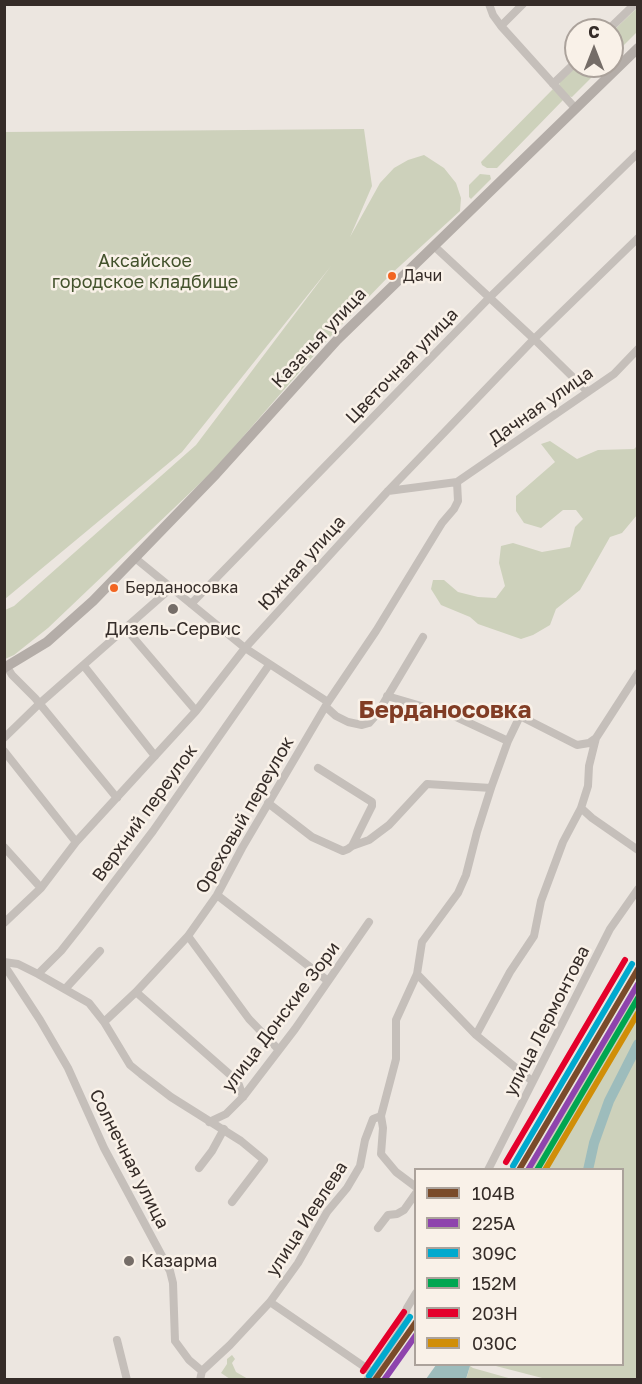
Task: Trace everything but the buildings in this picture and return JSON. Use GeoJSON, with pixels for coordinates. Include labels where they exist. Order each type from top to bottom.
{"type":"FeatureCollection","features":[{"type":"Feature","properties":{"kind":"main road","name":"Казачья улица"},"geometry":{"type":"LineString","coordinates":[[6,667],[47,642],[93,601],[216,474],[337,340],[638,48]]}},
{"type":"Feature","properties":{"kind":"street"},"geometry":{"type":"LineString","coordinates":[[489,4],[490,10],[501,26],[575,108]]}},
{"type":"Feature","properties":{"kind":"street"},"geometry":{"type":"LineString","coordinates":[[501,26],[523,4]]}},
{"type":"Feature","properties":{"kind":"street"},"geometry":{"type":"LineString","coordinates":[[620,18],[634,4]]}},
{"type":"Feature","properties":{"kind":"street"},"geometry":{"type":"LineString","coordinates":[[553,84],[564,73]]}},
{"type":"Feature","properties":{"kind":"street","name":"Цветочная улица"},"geometry":{"type":"LineString","coordinates":[[191,604],[489,298],[638,153]]}},
{"type":"Feature","properties":{"kind":"street","name":"Южная улица"},"geometry":{"type":"LineString","coordinates":[[4,922],[41,888],[76,842],[196,711],[245,648],[388,491],[534,339],[638,238]]}},
{"type":"Feature","properties":{"kind":"street"},"geometry":{"type":"LineString","coordinates":[[434,246],[588,392]]}},
{"type":"Feature","properties":{"kind":"street","name":"Дачная улица"},"geometry":{"type":"LineString","coordinates":[[457,482],[614,374],[638,349]]}},
{"type":"Feature","properties":{"kind":"street"},"geometry":{"type":"LineString","coordinates":[[388,491],[457,482]]}},
{"type":"Feature","properties":{"kind":"street","name":"Ореховый переулок"},"geometry":{"type":"LineString","coordinates":[[104,1022],[136,992],[188,936],[217,895],[268,803],[327,705],[442,523],[454,509],[458,501],[457,482]]}},
{"type":"Feature","properties":{"kind":"street"},"geometry":{"type":"LineString","coordinates":[[135,558],[245,648],[348,722],[362,725],[369,723],[377,714],[423,637]]}},
{"type":"Feature","properties":{"kind":"street"},"geometry":{"type":"LineString","coordinates":[[4,738],[39,704],[171,588]]}},
{"type":"Feature","properties":{"kind":"street"},"geometry":{"type":"LineString","coordinates":[[126,629],[196,711]]}},
{"type":"Feature","properties":{"kind":"street","name":"Верхний переулок"},"geometry":{"type":"LineString","coordinates":[[38,974],[74,935],[153,831],[268,665]]}},
{"type":"Feature","properties":{"kind":"street"},"geometry":{"type":"LineString","coordinates":[[84,666],[155,756]]}},
{"type":"Feature","properties":{"kind":"street"},"geometry":{"type":"LineString","coordinates":[[6,667],[117,798]]}},
{"type":"Feature","properties":{"kind":"street"},"geometry":{"type":"LineString","coordinates":[[476,1035],[510,972],[534,936],[544,891],[563,842],[581,808],[588,786],[591,755],[596,738],[638,673]]}},
{"type":"Feature","properties":{"kind":"street"},"geometry":{"type":"LineString","coordinates":[[387,696],[452,715],[508,741]]}},
{"type":"Feature","properties":{"kind":"street","name":"улица Иевлева"},"geometry":{"type":"LineString","coordinates":[[202,1376],[270,1302],[298,1263],[327,1212],[356,1175],[373,1119],[381,1116],[396,1059],[396,1020],[417,974],[422,942],[458,893],[466,875],[491,788],[520,716],[577,745],[589,743],[596,738]]}},
{"type":"Feature","properties":{"kind":"street"},"geometry":{"type":"LineString","coordinates":[[4,751],[76,842]]}},
{"type":"Feature","properties":{"kind":"street"},"geometry":{"type":"LineString","coordinates":[[318,768],[372,802],[352,846]]}},
{"type":"Feature","properties":{"kind":"street"},"geometry":{"type":"LineString","coordinates":[[268,803],[312,837],[343,851],[369,840],[389,825],[427,784],[491,788]]}},
{"type":"Feature","properties":{"kind":"street"},"geometry":{"type":"LineString","coordinates":[[581,808],[638,850]]}},
{"type":"Feature","properties":{"kind":"street"},"geometry":{"type":"LineString","coordinates":[[4,847],[41,888]]}},
{"type":"Feature","properties":{"kind":"street","name":"улица Лермонтова"},"geometry":{"type":"LineString","coordinates":[[489,1168],[610,929],[638,889]]}},
{"type":"Feature","properties":{"kind":"street"},"geometry":{"type":"LineString","coordinates":[[217,895],[328,981]]}},
{"type":"Feature","properties":{"kind":"street","name":"улица Донские Зори"},"geometry":{"type":"LineString","coordinates":[[209,1122],[226,1114],[243,1097],[369,922]]}},
{"type":"Feature","properties":{"kind":"street"},"geometry":{"type":"LineString","coordinates":[[188,936],[249,1019],[279,1049]]}},
{"type":"Feature","properties":{"kind":"street"},"geometry":{"type":"LineString","coordinates":[[66,988],[100,951]]}},
{"type":"Feature","properties":{"kind":"street"},"geometry":{"type":"LineString","coordinates":[[4,964],[18,964],[66,988],[89,1003],[104,1022],[130,1065],[171,1097],[224,1129],[264,1160],[231,1202]]}},
{"type":"Feature","properties":{"kind":"street","name":"Солнечная улица"},"geometry":{"type":"LineString","coordinates":[[4,964],[68,1068],[104,1148],[170,1271],[174,1283],[175,1341],[202,1376]]}},
{"type":"Feature","properties":{"kind":"street"},"geometry":{"type":"LineString","coordinates":[[417,974],[476,1035],[532,1081]]}},
{"type":"Feature","properties":{"kind":"street"},"geometry":{"type":"LineString","coordinates":[[136,992],[235,1079],[243,1097]]}},
{"type":"Feature","properties":{"kind":"street"},"geometry":{"type":"LineString","coordinates":[[381,1116],[384,1128],[381,1154],[396,1172],[414,1186]]}},
{"type":"Feature","properties":{"kind":"street"},"geometry":{"type":"LineString","coordinates":[[199,1168],[224,1129]]}},
{"type":"Feature","properties":{"kind":"street"},"geometry":{"type":"LineString","coordinates":[[378,1228],[388,1215],[404,1210],[414,1196]]}},
{"type":"Feature","properties":{"kind":"street"},"geometry":{"type":"LineString","coordinates":[[367,1380],[400,1331],[407,1308],[414,1296]]}},
{"type":"Feature","properties":{"kind":"street"},"geometry":{"type":"LineString","coordinates":[[270,1302],[372,1372]]}},
{"type":"Feature","properties":{"kind":"street"},"geometry":{"type":"LineString","coordinates":[[117,1340],[127,1380]]}},
{"type":"Feature","properties":{"kind":"green space"},"geometry":{"type":"Polygon","coordinates":[[[637,8],[637,32],[624,45],[624,20],[637,8]]]}},
{"type":"Feature","properties":{"kind":"green space"},"geometry":{"type":"Polygon","coordinates":[[[564,78],[591,78],[572,97],[567,96],[559,86],[564,78]]]}},
{"type":"Feature","properties":{"kind":"green space"},"geometry":{"type":"Polygon","coordinates":[[[553,89],[564,99],[497,168],[487,168],[482,165],[481,162],[553,89]]]}},
{"type":"Feature","properties":{"kind":"green space","name":"Аксайское городское кладбище"},"geometry":{"type":"Polygon","coordinates":[[[364,129],[372,186],[350,237],[380,183],[394,168],[424,155],[444,168],[456,183],[461,198],[460,211],[390,275],[330,337],[214,470],[48,628],[14,655],[5,659],[5,610],[14,606],[196,445],[331,266],[182,452],[5,599],[5,132],[364,129]]]}},
{"type":"Feature","properties":{"kind":"green space"},"geometry":{"type":"Polygon","coordinates":[[[480,174],[490,175],[491,179],[471,199],[469,185],[480,174]]]}},
{"type":"Feature","properties":{"kind":"green space"},"geometry":{"type":"Polygon","coordinates":[[[550,441],[577,459],[598,450],[634,449],[637,446],[637,515],[622,533],[610,537],[580,590],[556,609],[550,625],[521,639],[478,624],[470,617],[441,605],[431,589],[433,580],[444,580],[458,592],[478,597],[496,598],[505,586],[499,563],[501,546],[513,543],[542,552],[570,547],[575,527],[583,519],[576,510],[563,510],[541,528],[524,523],[516,511],[516,496],[555,462],[541,444],[550,441]]]}},
{"type":"Feature","properties":{"kind":"green space"},"geometry":{"type":"Polygon","coordinates":[[[637,988],[637,1379],[546,1379],[496,1366],[624,1366],[624,1168],[533,1168],[637,988]]]}},
{"type":"Feature","properties":{"kind":"green space"},"geometry":{"type":"Polygon","coordinates":[[[232,1355],[235,1359],[232,1363],[236,1372],[248,1379],[230,1379],[221,1373],[227,1364],[227,1359],[232,1355]]]}},
{"type":"Feature","properties":{"kind":"green space"},"geometry":{"type":"Polygon","coordinates":[[[470,1366],[473,1368],[512,1379],[466,1380],[470,1366]]]}},
{"type":"Feature","properties":{"kind":"water"},"geometry":{"type":"Polygon","coordinates":[[[435,1366],[470,1366],[466,1379],[426,1379],[435,1366]]]}},
{"type":"Feature","properties":{"kind":"waterway"},"geometry":{"type":"LineString","coordinates":[[588,1168],[594,1143],[609,1101],[638,1044]]}},
{"type":"Feature","properties":{"kind":"transit line","name":"203Н"},"geometry":{"type":"LineString","coordinates":[[506,1162],[625,960]]}},
{"type":"Feature","properties":{"kind":"transit line","name":"309С"},"geometry":{"type":"LineString","coordinates":[[513,1166],[632,964]]}},
{"type":"Feature","properties":{"kind":"transit line","name":"104В"},"geometry":{"type":"LineString","coordinates":[[520,1168],[638,969]]}},
{"type":"Feature","properties":{"kind":"transit line","name":"225А"},"geometry":{"type":"LineString","coordinates":[[529,1168],[638,984]]}},
{"type":"Feature","properties":{"kind":"transit line","name":"152М"},"geometry":{"type":"LineString","coordinates":[[538,1168],[638,998]]}},
{"type":"Feature","properties":{"kind":"transit line","name":"030C"},"geometry":{"type":"LineString","coordinates":[[546,1168],[638,1013]]}},
{"type":"Feature","properties":{"kind":"transit line","name":"203Н"},"geometry":{"type":"LineString","coordinates":[[363,1371],[404,1312]]}},
{"type":"Feature","properties":{"kind":"transit line","name":"309С"},"geometry":{"type":"LineString","coordinates":[[369,1376],[410,1317]]}},
{"type":"Feature","properties":{"kind":"transit line","name":"104В"},"geometry":{"type":"LineString","coordinates":[[375,1380],[414,1325]]}},
{"type":"Feature","properties":{"kind":"transit line","name":"225А"},"geometry":{"type":"LineString","coordinates":[[384,1380],[414,1338]]}},
{"type":"Feature","properties":{"kind":"place","name":"Дачи"},"geometry":{"type":"Point","coordinates":[392,276]}},
{"type":"Feature","properties":{"kind":"place","name":"Берданосовка"},"geometry":{"type":"Point","coordinates":[114,588]}},
{"type":"Feature","properties":{"kind":"place","name":"Дизель-Сервис"},"geometry":{"type":"Point","coordinates":[173,609]}},
{"type":"Feature","properties":{"kind":"place","name":"Казарма"},"geometry":{"type":"Point","coordinates":[129,1261]}},
{"type":"Feature","properties":{"kind":"district","name":"Берданосовка"},"geometry":{"type":"Point","coordinates":[445,710]}}]}
